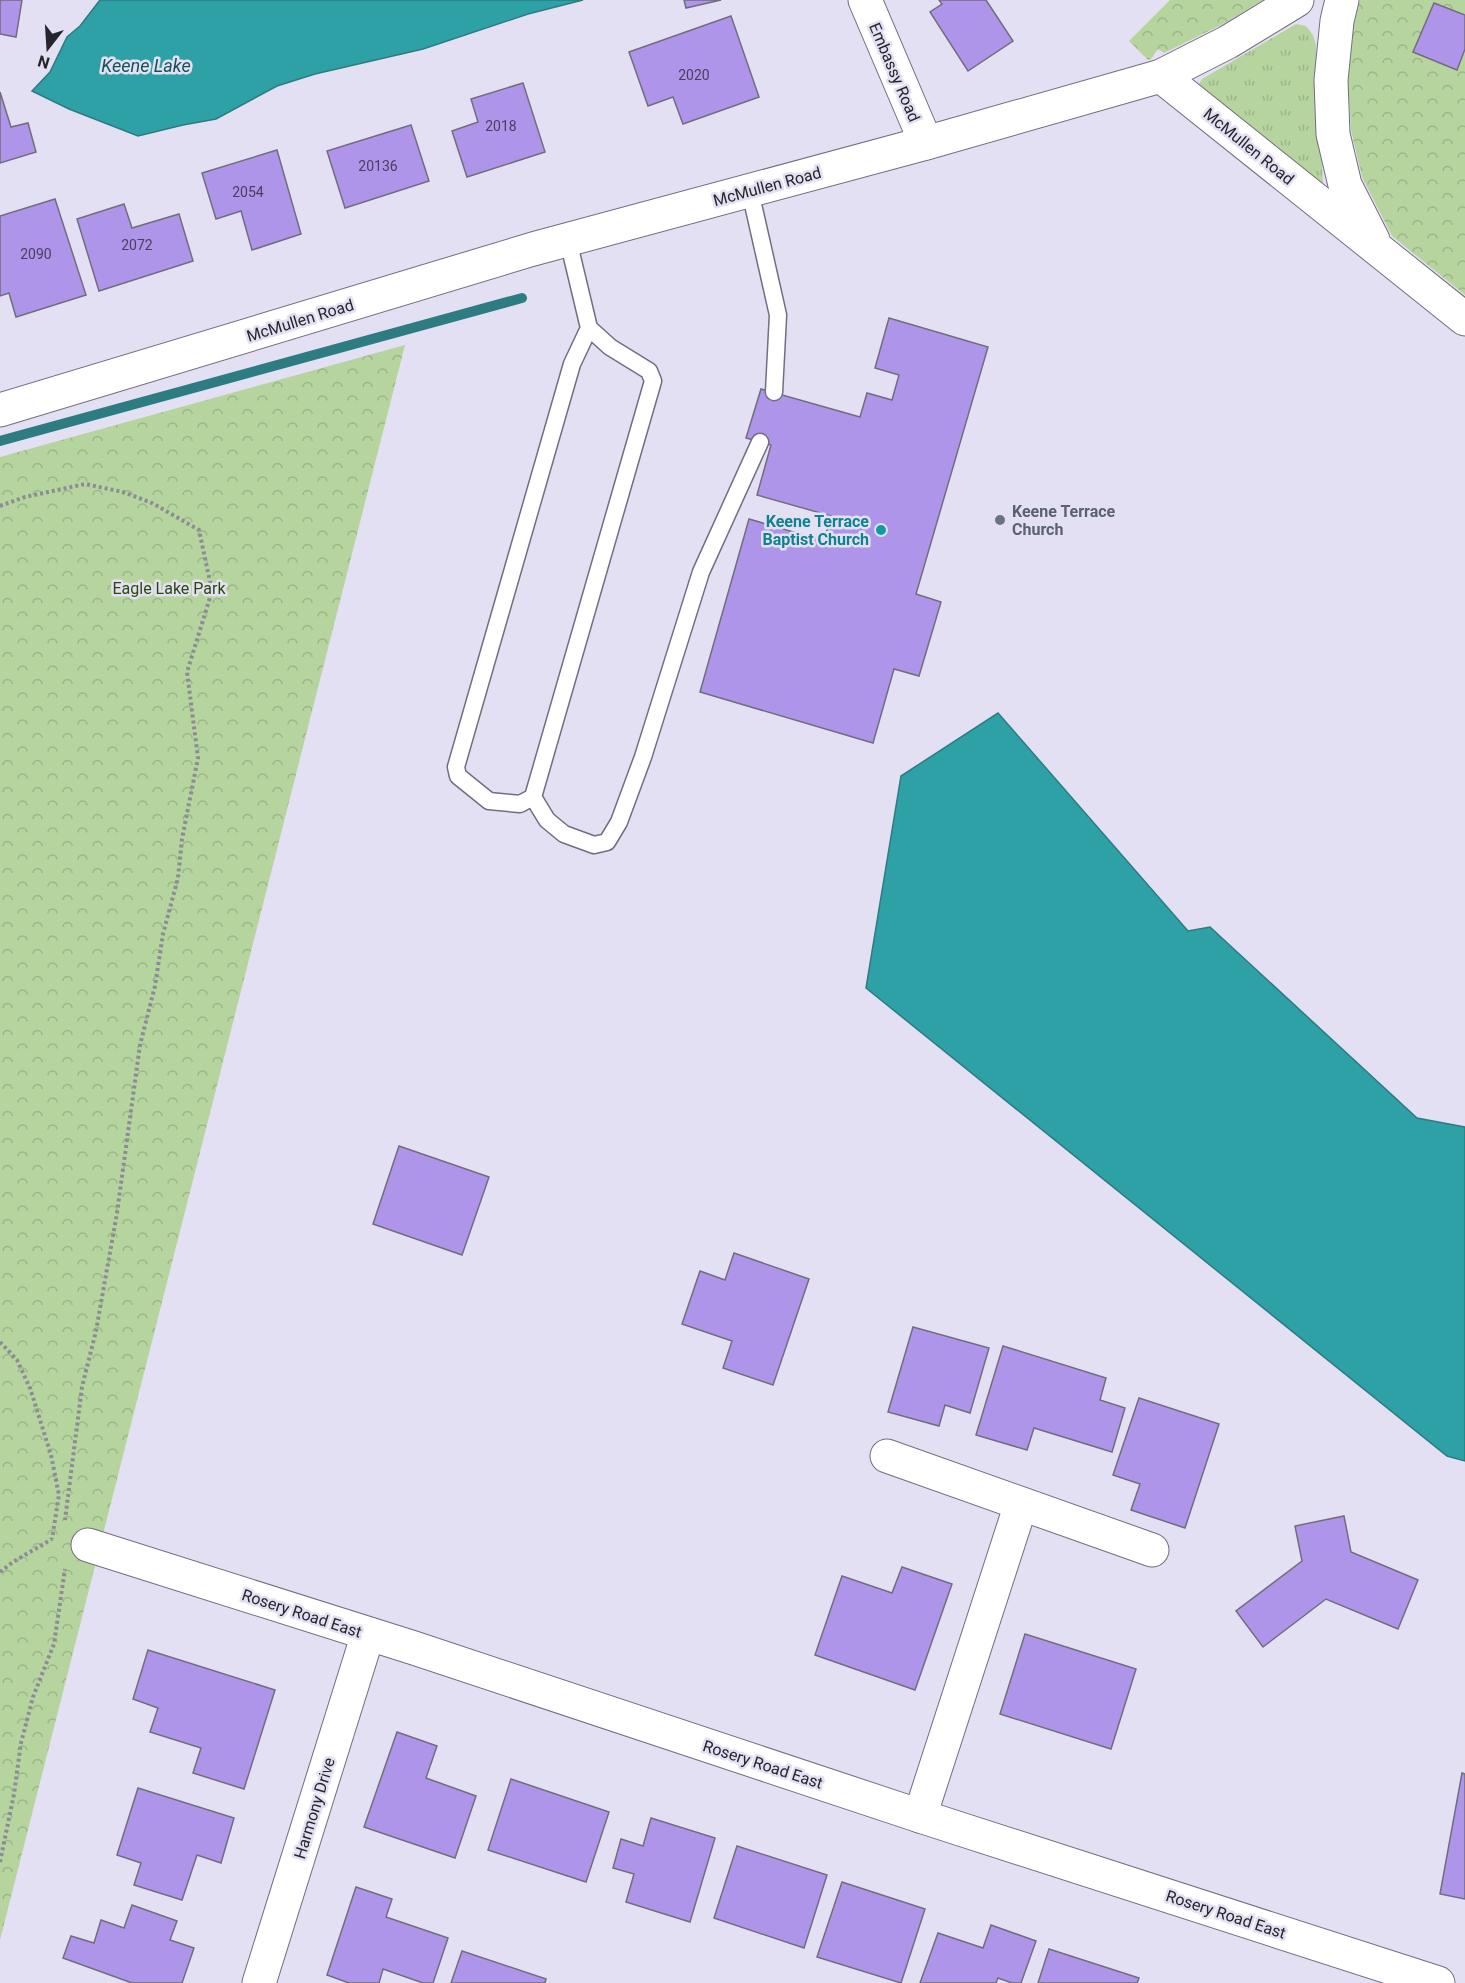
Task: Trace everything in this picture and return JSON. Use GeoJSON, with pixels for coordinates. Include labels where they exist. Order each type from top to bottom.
{"type":"FeatureCollection","features":[{"type":"Feature","properties":{"kind":"street","name":"Embassy Road"},"geometry":{"type":"LineString","coordinates":[[865,0],[926,143]]}},
{"type":"Feature","properties":{"kind":"street"},"geometry":{"type":"LineString","coordinates":[[1161,76],[1228,42],[1297,0]]}},
{"type":"Feature","properties":{"kind":"street"},"geometry":{"type":"LineString","coordinates":[[1342,0],[1337,21],[1331,80],[1333,134],[1345,185],[1378,249]]}},
{"type":"Feature","properties":{"kind":"street","name":"McMullen Road"},"geometry":{"type":"LineString","coordinates":[[0,410],[568,240],[926,143],[1161,76],[1465,319]]}},
{"type":"Feature","properties":{"kind":"street"},"geometry":{"type":"LineString","coordinates":[[887,1456],[1152,1550]]}},
{"type":"Feature","properties":{"kind":"street"},"geometry":{"type":"LineString","coordinates":[[920,1816],[1021,1504]]}},
{"type":"Feature","properties":{"kind":"street","name":"Rosery Road East"},"geometry":{"type":"LineString","coordinates":[[76,1543],[368,1634],[920,1816],[1438,1983]]}},
{"type":"Feature","properties":{"kind":"street","name":"Harmony Drive"},"geometry":{"type":"LineString","coordinates":[[259,1983],[368,1634]]}},
{"type":"Feature","properties":{"kind":"lane"},"geometry":{"type":"LineString","coordinates":[[750,191],[778,315],[774,392]]}},
{"type":"Feature","properties":{"kind":"lane"},"geometry":{"type":"LineString","coordinates":[[568,240],[589,328],[610,347],[649,371],[653,381],[533,797],[520,804],[489,801],[458,776],[456,767],[572,364],[589,328]]}},
{"type":"Feature","properties":{"kind":"lane"},"geometry":{"type":"LineString","coordinates":[[533,797],[547,820],[564,834],[594,845],[607,842],[619,822],[643,757],[701,572],[760,442]]}},
{"type":"Feature","properties":{"kind":"path"},"geometry":{"type":"LineString","coordinates":[[0,506],[25,497],[85,484],[123,492],[152,503],[199,530],[212,591],[187,672],[198,758],[182,839],[178,878],[140,1046],[117,1213],[96,1331],[82,1387],[76,1543],[65,1575],[54,1644],[33,1697],[21,1743],[14,1794],[0,1862]]}},
{"type":"Feature","properties":{"kind":"path"},"geometry":{"type":"LineString","coordinates":[[0,1342],[17,1360],[30,1388],[48,1444],[59,1495],[52,1539]]}},
{"type":"Feature","properties":{"kind":"path"},"geometry":{"type":"LineString","coordinates":[[0,1572],[52,1539],[76,1543]]}},
{"type":"Feature","properties":{"kind":"green space"},"geometry":{"type":"Polygon","coordinates":[[[1170,0],[1263,0],[1221,25],[1164,53],[1158,49],[1148,60],[1129,41],[1170,0]]]}},
{"type":"Feature","properties":{"kind":"green space"},"geometry":{"type":"Polygon","coordinates":[[[1360,0],[1465,0],[1465,295],[1392,236],[1362,177],[1351,130],[1348,80],[1354,23],[1360,0]]]}},
{"type":"Feature","properties":{"kind":"green space"},"geometry":{"type":"Polygon","coordinates":[[[1296,24],[1306,26],[1313,35],[1316,45],[1323,185],[1203,91],[1199,84],[1202,79],[1296,24]]]}},
{"type":"Feature","properties":{"kind":"green space","name":"Eagle Lake Park"},"geometry":{"type":"Polygon","coordinates":[[[405,345],[0,1940],[0,457],[405,345]]]}},
{"type":"Feature","properties":{"kind":"water","name":"Keene Lake"},"geometry":{"type":"Polygon","coordinates":[[[100,0],[583,0],[528,14],[423,49],[315,74],[277,86],[216,119],[138,136],[69,109],[32,91],[50,72],[67,37],[80,26],[100,0]]]}},
{"type":"Feature","properties":{"kind":"water"},"geometry":{"type":"Polygon","coordinates":[[[998,713],[1188,931],[1210,927],[1417,1118],[1465,1127],[1465,1461],[1447,1456],[866,988],[901,776],[998,713]]]}},
{"type":"Feature","properties":{"kind":"building"},"geometry":{"type":"Polygon","coordinates":[[[0,0],[22,0],[16,37],[0,34],[0,0]]]}},
{"type":"Feature","properties":{"kind":"building"},"geometry":{"type":"Polygon","coordinates":[[[684,0],[721,0],[686,8],[684,0]]]}},
{"type":"Feature","properties":{"kind":"building"},"geometry":{"type":"Polygon","coordinates":[[[939,0],[986,0],[1013,41],[968,71],[930,12],[942,4],[939,0]]]}},
{"type":"Feature","properties":{"kind":"building"},"geometry":{"type":"Polygon","coordinates":[[[1434,3],[1465,15],[1465,49],[1457,70],[1413,52],[1434,3]]]}},
{"type":"Feature","properties":{"kind":"building"},"geometry":{"type":"Polygon","coordinates":[[[731,16],[759,97],[683,124],[673,97],[648,106],[629,52],[731,16]]]}},
{"type":"Feature","properties":{"kind":"building"},"geometry":{"type":"Polygon","coordinates":[[[523,83],[545,152],[467,177],[452,131],[478,122],[471,99],[523,83]]]}},
{"type":"Feature","properties":{"kind":"building"},"geometry":{"type":"Polygon","coordinates":[[[0,92],[11,127],[28,123],[36,152],[0,163],[0,92]]]}},
{"type":"Feature","properties":{"kind":"building"},"geometry":{"type":"Polygon","coordinates":[[[411,125],[429,181],[345,208],[327,151],[411,125]]]}},
{"type":"Feature","properties":{"kind":"building"},"geometry":{"type":"Polygon","coordinates":[[[277,150],[301,234],[252,250],[241,211],[216,219],[202,173],[277,150]]]}},
{"type":"Feature","properties":{"kind":"building"},"geometry":{"type":"Polygon","coordinates":[[[55,199],[86,295],[16,317],[9,293],[0,296],[0,216],[55,199]]]}},
{"type":"Feature","properties":{"kind":"building"},"geometry":{"type":"Polygon","coordinates":[[[124,204],[132,228],[179,214],[193,261],[99,291],[77,219],[124,204]]]}},
{"type":"Feature","properties":{"kind":"building","name":"Keene Terrace Baptist Church"},"geometry":{"type":"Polygon","coordinates":[[[889,318],[988,347],[916,594],[941,602],[919,676],[894,669],[873,743],[700,692],[749,519],[824,541],[831,516],[757,495],[771,445],[746,438],[761,389],[860,417],[867,393],[892,400],[899,375],[875,368],[889,318]]]}},
{"type":"Feature","properties":{"kind":"building"},"geometry":{"type":"Polygon","coordinates":[[[399,1146],[489,1177],[462,1255],[373,1224],[399,1146]]]}},
{"type":"Feature","properties":{"kind":"building"},"geometry":{"type":"Polygon","coordinates":[[[734,1253],[809,1279],[773,1385],[723,1368],[732,1341],[682,1324],[700,1271],[725,1280],[734,1253]]]}},
{"type":"Feature","properties":{"kind":"building"},"geometry":{"type":"Polygon","coordinates":[[[913,1327],[989,1348],[970,1413],[945,1405],[939,1426],[888,1412],[913,1327]]]}},
{"type":"Feature","properties":{"kind":"building"},"geometry":{"type":"Polygon","coordinates":[[[1003,1346],[1106,1378],[1100,1400],[1125,1408],[1112,1452],[1034,1428],[1027,1450],[976,1435],[1003,1346]]]}},
{"type":"Feature","properties":{"kind":"building"},"geometry":{"type":"Polygon","coordinates":[[[1139,1398],[1219,1424],[1185,1528],[1131,1510],[1140,1484],[1113,1475],[1139,1398]]]}},
{"type":"Feature","properties":{"kind":"building"},"geometry":{"type":"Polygon","coordinates":[[[1344,1516],[1351,1552],[1418,1580],[1398,1629],[1326,1599],[1263,1647],[1236,1611],[1302,1561],[1295,1526],[1344,1516]]]}},
{"type":"Feature","properties":{"kind":"building"},"geometry":{"type":"Polygon","coordinates":[[[902,1567],[952,1584],[915,1690],[815,1655],[842,1576],[892,1593],[902,1567]]]}},
{"type":"Feature","properties":{"kind":"building"},"geometry":{"type":"Polygon","coordinates":[[[1025,1634],[1136,1669],[1111,1749],[1000,1714],[1025,1634]]]}},
{"type":"Feature","properties":{"kind":"building"},"geometry":{"type":"Polygon","coordinates":[[[148,1650],[275,1690],[244,1789],[193,1773],[201,1748],[150,1732],[158,1708],[133,1699],[148,1650]]]}},
{"type":"Feature","properties":{"kind":"building"},"geometry":{"type":"Polygon","coordinates":[[[397,1732],[437,1746],[426,1778],[476,1796],[455,1858],[364,1827],[397,1732]]]}},
{"type":"Feature","properties":{"kind":"building"},"geometry":{"type":"Polygon","coordinates":[[[1462,1773],[1465,1774],[1465,1899],[1440,1894],[1462,1773]]]}},
{"type":"Feature","properties":{"kind":"building"},"geometry":{"type":"Polygon","coordinates":[[[511,1779],[609,1812],[586,1882],[488,1850],[511,1779]]]}},
{"type":"Feature","properties":{"kind":"building"},"geometry":{"type":"Polygon","coordinates":[[[138,1788],[234,1818],[221,1863],[197,1855],[182,1900],[134,1885],[141,1863],[117,1855],[138,1788]]]}},
{"type":"Feature","properties":{"kind":"building"},"geometry":{"type":"Polygon","coordinates":[[[651,1818],[715,1838],[690,1922],[626,1902],[634,1874],[613,1868],[621,1839],[643,1846],[651,1818]]]}},
{"type":"Feature","properties":{"kind":"building"},"geometry":{"type":"Polygon","coordinates":[[[737,1846],[827,1875],[804,1948],[714,1918],[737,1846]]]}},
{"type":"Feature","properties":{"kind":"building"},"geometry":{"type":"Polygon","coordinates":[[[842,1882],[925,1909],[901,1983],[817,1957],[842,1882]]]}},
{"type":"Feature","properties":{"kind":"building"},"geometry":{"type":"Polygon","coordinates":[[[356,1887],[392,1899],[386,1917],[448,1938],[433,1983],[423,1983],[383,1969],[379,1983],[349,1983],[327,1975],[356,1887]]]}},
{"type":"Feature","properties":{"kind":"building"},"geometry":{"type":"Polygon","coordinates":[[[132,1905],[177,1921],[170,1940],[194,1948],[182,1983],[132,1983],[63,1958],[71,1936],[94,1943],[101,1920],[124,1928],[132,1905]]]}},
{"type":"Feature","properties":{"kind":"building"},"geometry":{"type":"Polygon","coordinates":[[[991,1925],[1036,1941],[1021,1983],[1012,1983],[998,1978],[996,1983],[920,1983],[938,1933],[983,1948],[991,1925]]]}},
{"type":"Feature","properties":{"kind":"building"},"geometry":{"type":"Polygon","coordinates":[[[1049,1949],[1139,1978],[1137,1983],[1038,1983],[1049,1949]]]}},
{"type":"Feature","properties":{"kind":"building"},"geometry":{"type":"Polygon","coordinates":[[[462,1951],[546,1979],[545,1983],[451,1983],[462,1951]]]}},
{"type":"Feature","properties":{"kind":"waterway"},"geometry":{"type":"LineString","coordinates":[[0,441],[522,298]]}},
{"type":"Feature","properties":{"kind":"place","name":"Keene Terrace Church"},"geometry":{"type":"Point","coordinates":[1000,520]}},
{"type":"Feature","properties":{"kind":"place","name":"Keene Terrace Baptist Church"},"geometry":{"type":"Point","coordinates":[881,530]}}]}
